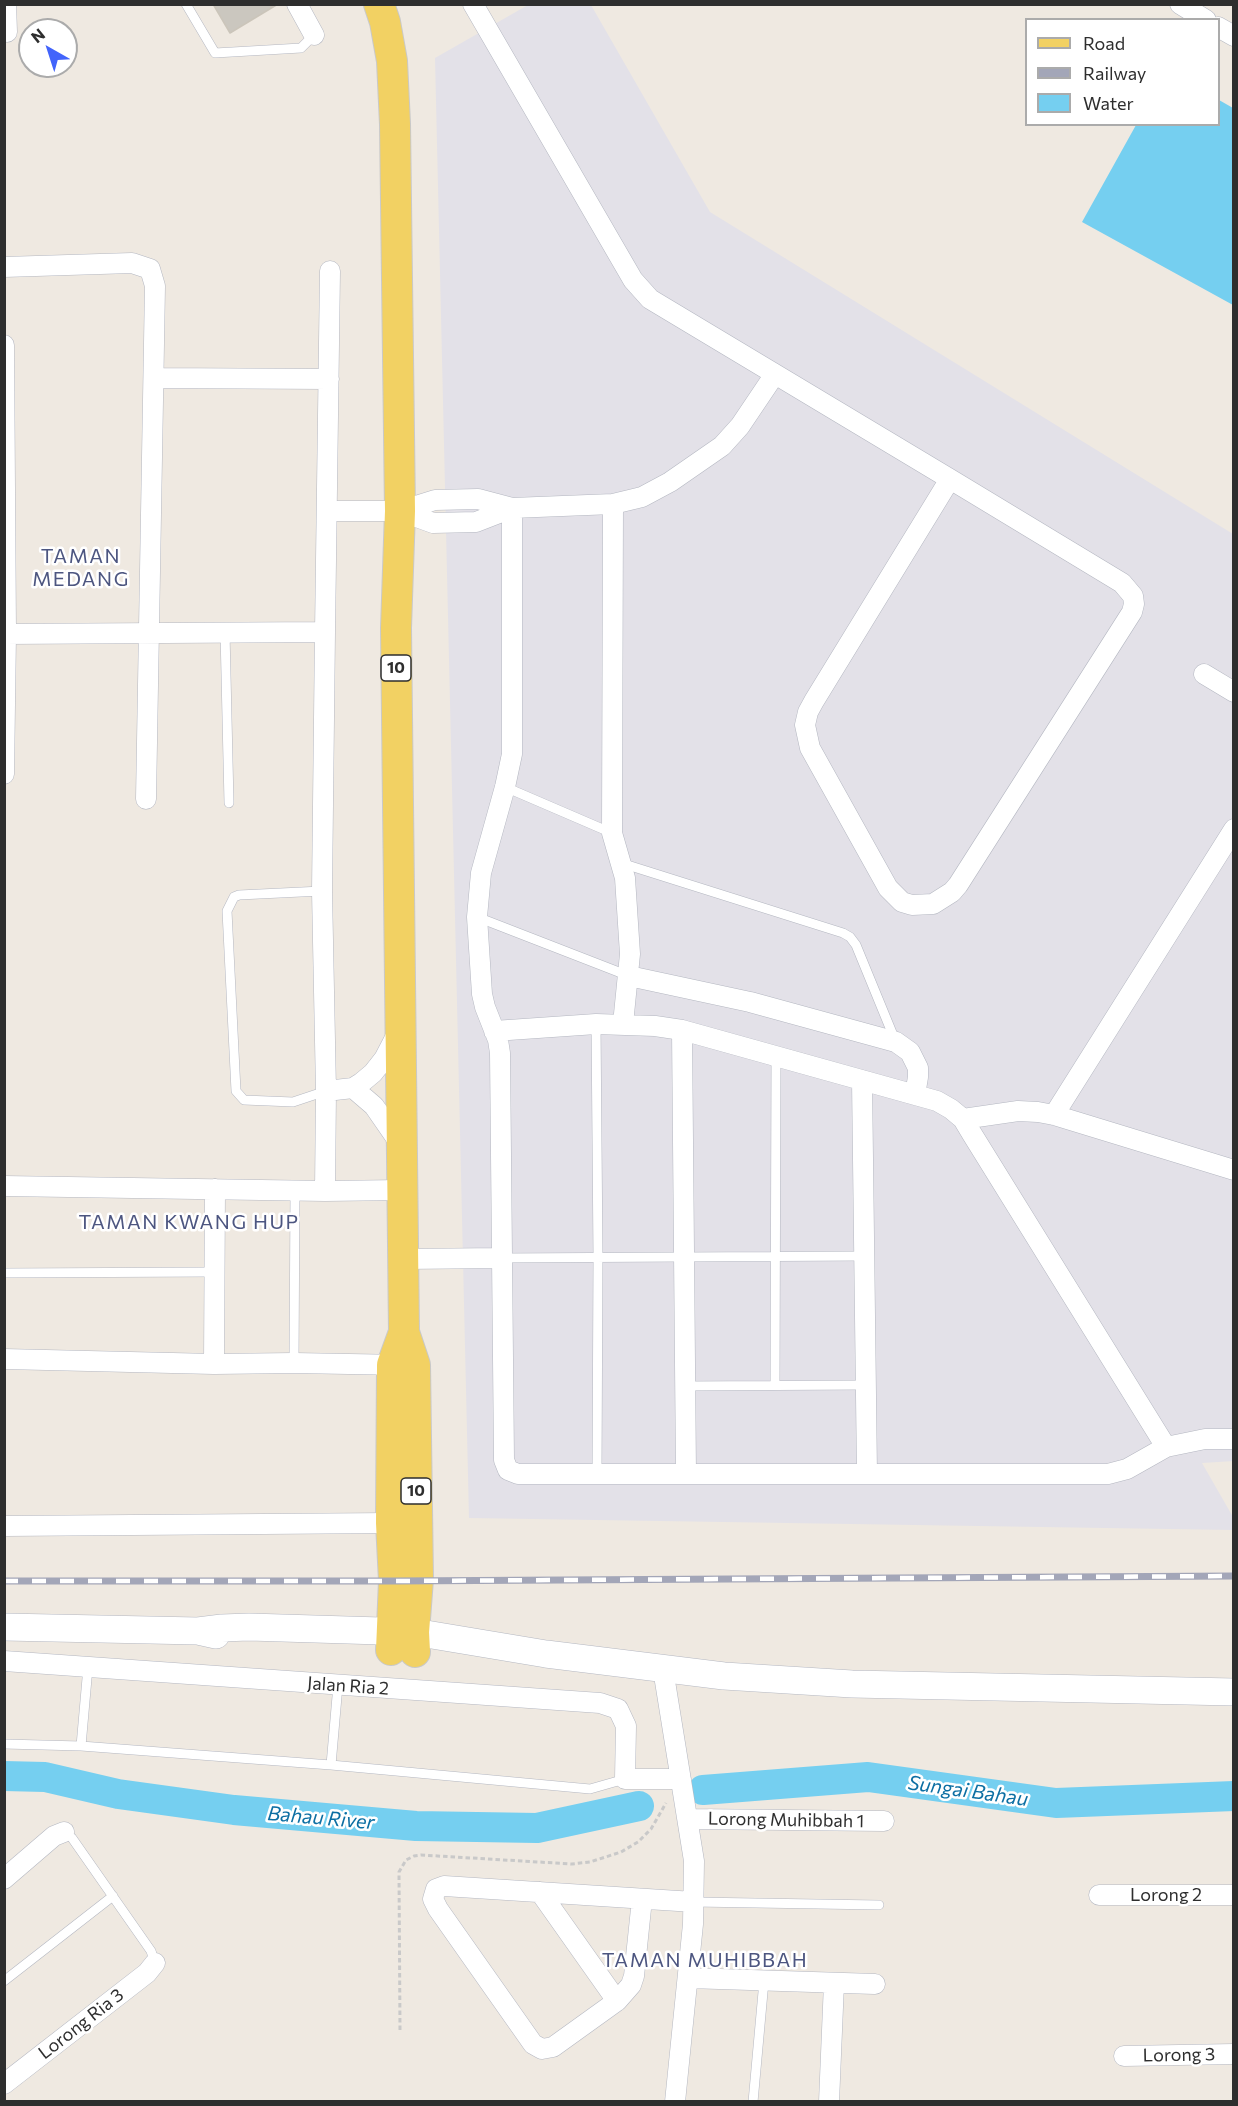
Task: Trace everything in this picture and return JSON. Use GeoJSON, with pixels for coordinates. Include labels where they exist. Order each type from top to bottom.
{"type":"FeatureCollection","features":[{"type":"Feature","properties":{"kind":"main road","name":"10"},"geometry":{"type":"LineString","coordinates":[[379,4],[392,62],[395,124],[400,511],[396,639],[404,1332],[391,1523],[394,1581],[403,1642]]}},
{"type":"Feature","properties":{"kind":"main road","name":"10"},"geometry":{"type":"LineString","coordinates":[[403,1365],[418,1580],[403,1642]]}},
{"type":"Feature","properties":{"kind":"main road"},"geometry":{"type":"LineString","coordinates":[[4,1627],[198,1631],[286,1642],[403,1642],[546,1654],[724,1676],[852,1684],[1233,1692]]}},
{"type":"Feature","properties":{"kind":"street"},"geometry":{"type":"LineString","coordinates":[[6,4],[7,32]]}},
{"type":"Feature","properties":{"kind":"street"},"geometry":{"type":"LineString","coordinates":[[297,4],[314,35]]}},
{"type":"Feature","properties":{"kind":"street"},"geometry":{"type":"LineString","coordinates":[[473,4],[640,290],[650,299],[950,479],[1122,583],[1133,596],[1132,612],[952,892],[933,904],[912,905],[902,902],[888,888],[810,748],[805,725],[814,701],[950,479]]}},
{"type":"Feature","properties":{"kind":"street"},"geometry":{"type":"LineString","coordinates":[[1180,4],[1203,18]]}},
{"type":"Feature","properties":{"kind":"street"},"geometry":{"type":"LineString","coordinates":[[1220,28],[1233,36]]}},
{"type":"Feature","properties":{"kind":"street"},"geometry":{"type":"LineString","coordinates":[[4,267],[132,262],[150,269],[155,286],[146,799]]}},
{"type":"Feature","properties":{"kind":"street"},"geometry":{"type":"LineString","coordinates":[[325,1191],[326,1091],[322,891],[330,271]]}},
{"type":"Feature","properties":{"kind":"street"},"geometry":{"type":"LineString","coordinates":[[4,345],[4,774]]}},
{"type":"Feature","properties":{"kind":"street"},"geometry":{"type":"LineString","coordinates":[[328,512],[400,511],[433,523],[476,522],[512,508],[613,504],[642,497],[655,491],[722,446],[740,426],[775,374]]}},
{"type":"Feature","properties":{"kind":"street"},"geometry":{"type":"LineString","coordinates":[[154,378],[329,379]]}},
{"type":"Feature","properties":{"kind":"street"},"geometry":{"type":"LineString","coordinates":[[613,504],[612,833],[625,878],[630,954],[623,1024]]}},
{"type":"Feature","properties":{"kind":"street"},"geometry":{"type":"LineString","coordinates":[[512,508],[512,754],[481,873],[477,917],[482,994],[500,1053],[505,1465],[512,1473],[518,1474],[1108,1474],[1127,1469],[1166,1447],[1205,1439],[1233,1439]]}},
{"type":"Feature","properties":{"kind":"street"},"geometry":{"type":"LineString","coordinates":[[5,634],[325,632]]}},
{"type":"Feature","properties":{"kind":"street"},"geometry":{"type":"LineString","coordinates":[[1204,674],[1233,692]]}},
{"type":"Feature","properties":{"kind":"street"},"geometry":{"type":"LineString","coordinates":[[1054,1115],[1233,829]]}},
{"type":"Feature","properties":{"kind":"street"},"geometry":{"type":"LineString","coordinates":[[629,976],[750,1002],[896,1042],[910,1052],[918,1068],[915,1095]]}},
{"type":"Feature","properties":{"kind":"street"},"geometry":{"type":"LineString","coordinates":[[494,1031],[596,1024],[655,1026],[682,1030],[937,1101],[951,1108],[963,1119],[1166,1447]]}},
{"type":"Feature","properties":{"kind":"street"},"geometry":{"type":"LineString","coordinates":[[326,1091],[353,1088],[373,1073],[384,1059],[400,1027]]}},
{"type":"Feature","properties":{"kind":"street"},"geometry":{"type":"LineString","coordinates":[[682,1030],[686,1474]]}},
{"type":"Feature","properties":{"kind":"street"},"geometry":{"type":"LineString","coordinates":[[862,1080],[867,1474]]}},
{"type":"Feature","properties":{"kind":"street"},"geometry":{"type":"LineString","coordinates":[[353,1088],[374,1106],[402,1145]]}},
{"type":"Feature","properties":{"kind":"street"},"geometry":{"type":"LineString","coordinates":[[963,1119],[1018,1111],[1054,1115],[1233,1170]]}},
{"type":"Feature","properties":{"kind":"street"},"geometry":{"type":"LineString","coordinates":[[4,1186],[295,1191],[402,1190]]}},
{"type":"Feature","properties":{"kind":"street"},"geometry":{"type":"LineString","coordinates":[[214,1364],[215,1189]]}},
{"type":"Feature","properties":{"kind":"street"},"geometry":{"type":"LineString","coordinates":[[403,1258],[502,1258]]}},
{"type":"Feature","properties":{"kind":"street"},"geometry":{"type":"LineString","coordinates":[[4,1359],[214,1364],[403,1365]]}},
{"type":"Feature","properties":{"kind":"street"},"geometry":{"type":"LineString","coordinates":[[4,1526],[391,1523]]}},
{"type":"Feature","properties":{"kind":"street","name":"Jalan Ria 2"},"geometry":{"type":"LineString","coordinates":[[4,1661],[609,1705],[618,1709],[626,1726],[625,1779]]}},
{"type":"Feature","properties":{"kind":"street"},"geometry":{"type":"LineString","coordinates":[[663,1669],[694,1861],[694,1902],[675,2102]]}},
{"type":"Feature","properties":{"kind":"street"},"geometry":{"type":"LineString","coordinates":[[625,1779],[681,1779]]}},
{"type":"Feature","properties":{"kind":"street","name":"Lorong Muhibbah 1"},"geometry":{"type":"LineString","coordinates":[[688,1819],[884,1821]]}},
{"type":"Feature","properties":{"kind":"street"},"geometry":{"type":"LineString","coordinates":[[4,1879],[54,1836],[64,1832]]}},
{"type":"Feature","properties":{"kind":"street"},"geometry":{"type":"LineString","coordinates":[[642,1899],[634,1976],[625,1994],[553,2047],[542,2049],[533,2044],[433,1899],[436,1889],[444,1886],[694,1902]]}},
{"type":"Feature","properties":{"kind":"street"},"geometry":{"type":"LineString","coordinates":[[540,1892],[617,2001]]}},
{"type":"Feature","properties":{"kind":"street","name":"Lorong 2"},"geometry":{"type":"LineString","coordinates":[[1100,1895],[1233,1894]]}},
{"type":"Feature","properties":{"kind":"street","name":"Lorong Ria 3"},"geometry":{"type":"LineString","coordinates":[[4,2084],[147,1973],[156,1962]]}},
{"type":"Feature","properties":{"kind":"street"},"geometry":{"type":"LineString","coordinates":[[688,1978],[875,1984]]}},
{"type":"Feature","properties":{"kind":"street"},"geometry":{"type":"LineString","coordinates":[[829,2102],[834,1983]]}},
{"type":"Feature","properties":{"kind":"street","name":"Lorong 3"},"geometry":{"type":"LineString","coordinates":[[1125,2056],[1233,2054]]}},
{"type":"Feature","properties":{"kind":"lane"},"geometry":{"type":"LineString","coordinates":[[186,4],[215,53],[302,48],[314,35]]}},
{"type":"Feature","properties":{"kind":"lane"},"geometry":{"type":"LineString","coordinates":[[225,632],[230,802]]}},
{"type":"Feature","properties":{"kind":"lane"},"geometry":{"type":"LineString","coordinates":[[505,787],[612,833]]}},
{"type":"Feature","properties":{"kind":"lane"},"geometry":{"type":"LineString","coordinates":[[621,863],[850,937],[856,945],[896,1042]]}},
{"type":"Feature","properties":{"kind":"lane"},"geometry":{"type":"LineString","coordinates":[[322,891],[239,894],[234,897],[227,911],[236,1091],[244,1100],[293,1102],[326,1091]]}},
{"type":"Feature","properties":{"kind":"lane"},"geometry":{"type":"LineString","coordinates":[[477,917],[629,976]]}},
{"type":"Feature","properties":{"kind":"lane"},"geometry":{"type":"LineString","coordinates":[[596,1024],[597,1474]]}},
{"type":"Feature","properties":{"kind":"lane"},"geometry":{"type":"LineString","coordinates":[[775,1385],[776,1056]]}},
{"type":"Feature","properties":{"kind":"lane"},"geometry":{"type":"LineString","coordinates":[[294,1363],[295,1191]]}},
{"type":"Feature","properties":{"kind":"lane"},"geometry":{"type":"LineString","coordinates":[[502,1258],[864,1256]]}},
{"type":"Feature","properties":{"kind":"lane"},"geometry":{"type":"LineString","coordinates":[[4,1273],[214,1272]]}},
{"type":"Feature","properties":{"kind":"lane"},"geometry":{"type":"LineString","coordinates":[[685,1386],[865,1385]]}},
{"type":"Feature","properties":{"kind":"lane"},"geometry":{"type":"LineString","coordinates":[[81,1746],[88,1667]]}},
{"type":"Feature","properties":{"kind":"lane"},"geometry":{"type":"LineString","coordinates":[[331,1765],[338,1685]]}},
{"type":"Feature","properties":{"kind":"lane"},"geometry":{"type":"LineString","coordinates":[[4,1744],[81,1746],[331,1765],[590,1789],[625,1779]]}},
{"type":"Feature","properties":{"kind":"lane"},"geometry":{"type":"LineString","coordinates":[[64,1832],[72,1838],[151,1951],[156,1962]]}},
{"type":"Feature","properties":{"kind":"lane"},"geometry":{"type":"LineString","coordinates":[[4,1981],[113,1896]]}},
{"type":"Feature","properties":{"kind":"lane"},"geometry":{"type":"LineString","coordinates":[[694,1902],[879,1905]]}},
{"type":"Feature","properties":{"kind":"lane"},"geometry":{"type":"LineString","coordinates":[[753,2102],[764,1981]]}},
{"type":"Feature","properties":{"kind":"shaded area"},"geometry":{"type":"Polygon","coordinates":[[[528,5],[591,5],[710,212],[1233,534],[1234,1461],[1202,1463],[1233,1517],[1233,1530],[469,1518],[435,58],[528,5]]]}},
{"type":"Feature","properties":{"kind":"water"},"geometry":{"type":"Polygon","coordinates":[[[1220,101],[1233,108],[1233,305],[1082,222],[1135,126],[1220,126],[1220,101]]]}},
{"type":"Feature","properties":{"kind":"building"},"geometry":{"type":"Polygon","coordinates":[[[213,4],[278,4],[230,33],[213,4]]]}},
{"type":"Feature","properties":{"kind":"waterway","name":"Bahau River"},"geometry":{"type":"LineString","coordinates":[[4,1776],[45,1777],[118,1794],[234,1810],[416,1826],[537,1828],[639,1806]]}},
{"type":"Feature","properties":{"kind":"waterway","name":"Sungai Bahau"},"geometry":{"type":"LineString","coordinates":[[703,1790],[868,1777],[1056,1803],[1234,1796]]}},
{"type":"Feature","properties":{"kind":"railway"},"geometry":{"type":"LineString","coordinates":[[4,1581],[1234,1576]]}},
{"type":"Feature","properties":{"kind":"district","name":"TAMAN MEDANG"},"geometry":{"type":"Point","coordinates":[81,568]}},
{"type":"Feature","properties":{"kind":"district","name":"TAMAN KWANG HUP"},"geometry":{"type":"Point","coordinates":[189,1222]}},
{"type":"Feature","properties":{"kind":"district","name":"TAMAN MUHIBBAH"},"geometry":{"type":"Point","coordinates":[705,1960]}}]}
